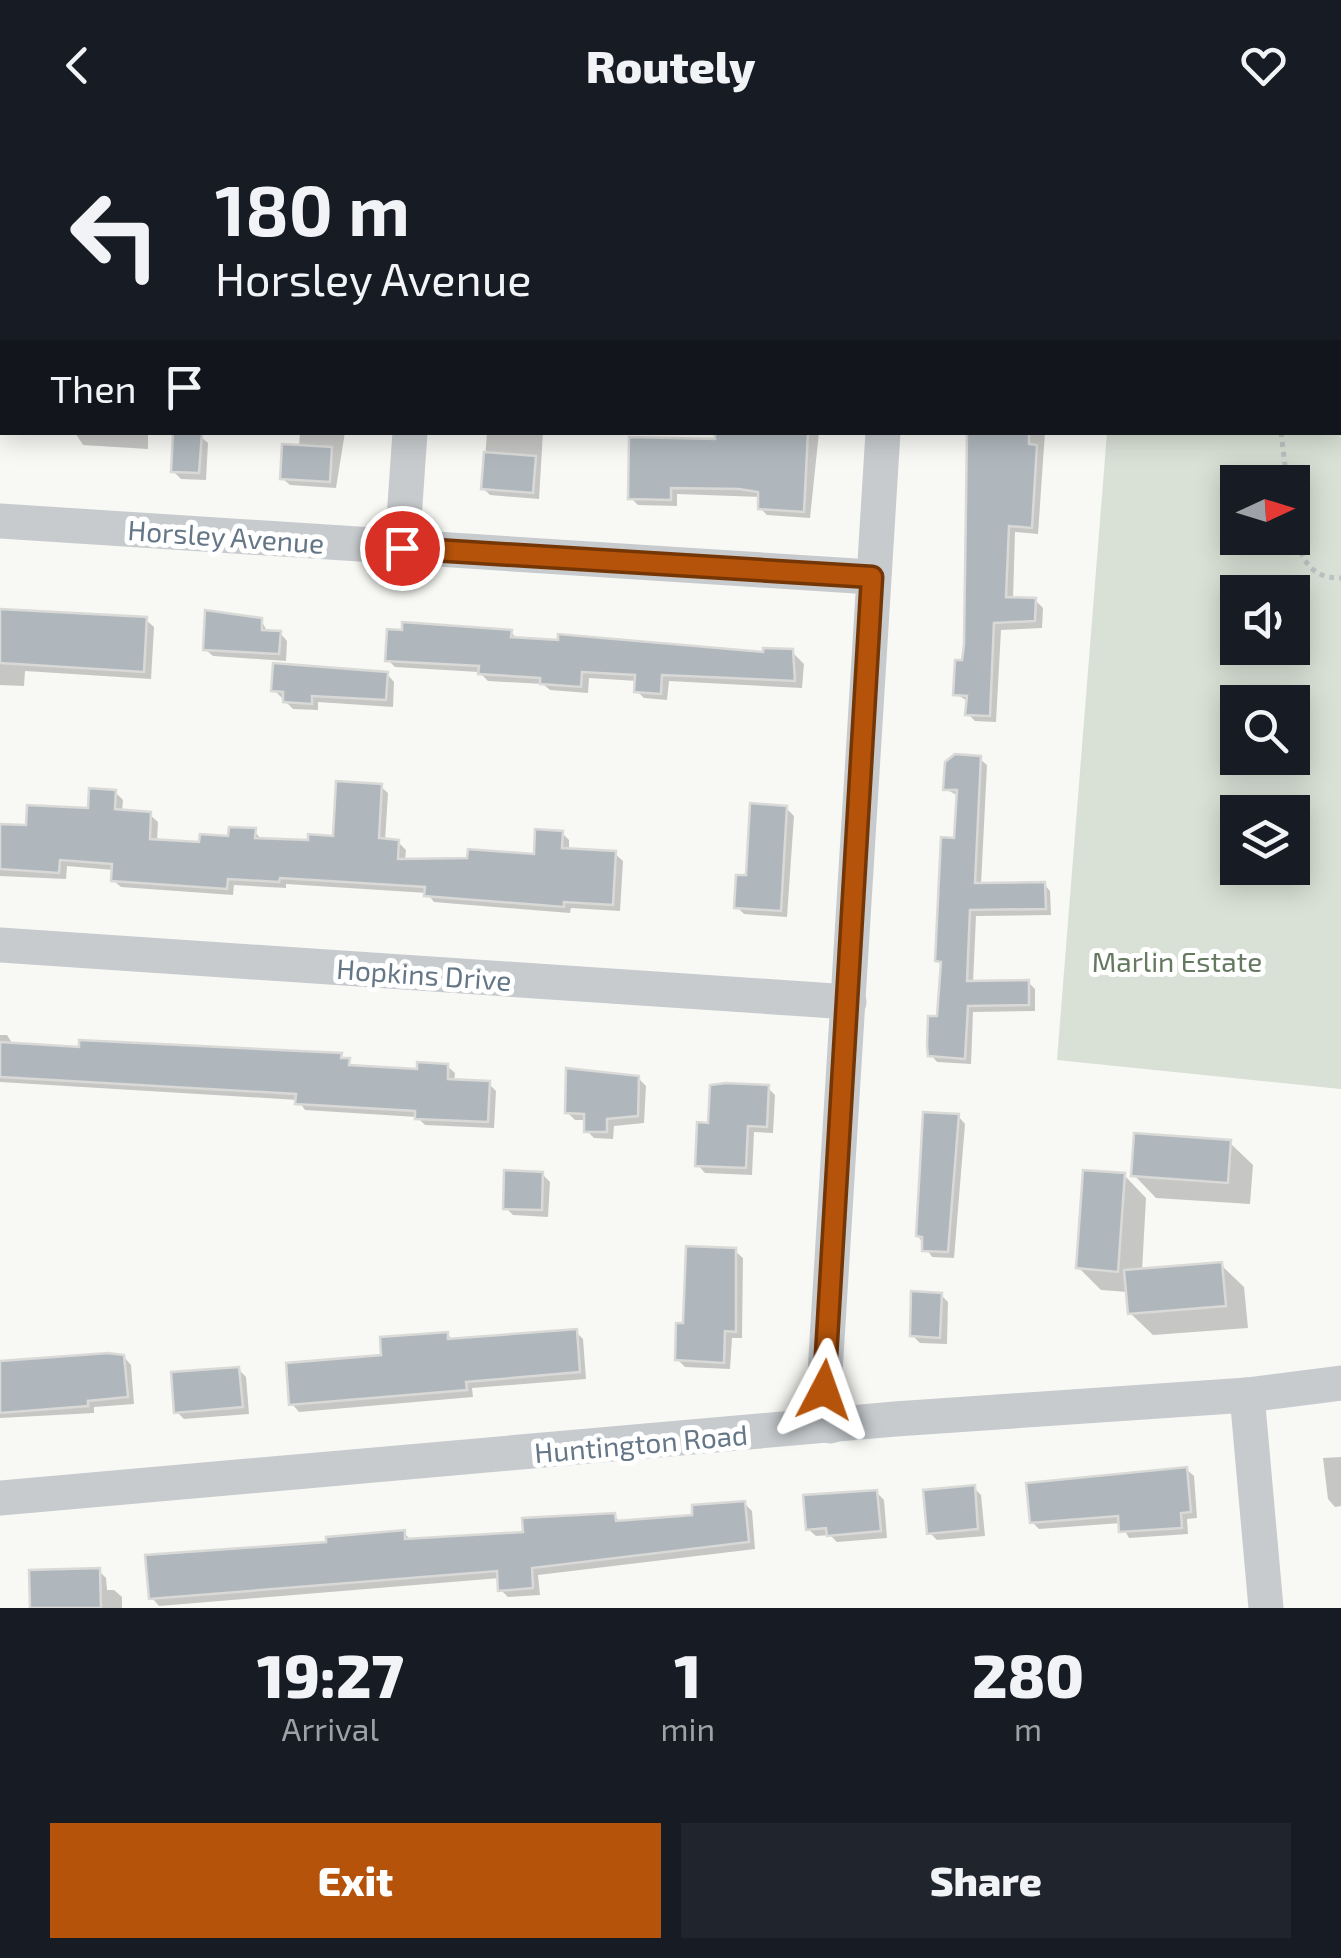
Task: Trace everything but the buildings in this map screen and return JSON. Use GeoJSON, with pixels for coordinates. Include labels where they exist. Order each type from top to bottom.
{"type":"FeatureCollection","features":[{"type":"Feature","properties":{"kind":"street"},"geometry":{"type":"LineString","coordinates":[[402,548],[410,435]]}},
{"type":"Feature","properties":{"kind":"street"},"geometry":{"type":"LineString","coordinates":[[830,1426],[824,1390],[884,435]]}},
{"type":"Feature","properties":{"kind":"street","name":"Horsley Avenue"},"geometry":{"type":"LineString","coordinates":[[0,521],[872,577]]}},
{"type":"Feature","properties":{"kind":"street","name":"Hopkins Drive"},"geometry":{"type":"LineString","coordinates":[[0,946],[849,1002]]}},
{"type":"Feature","properties":{"kind":"street","name":"Huntington Road"},"geometry":{"type":"LineString","coordinates":[[0,1498],[830,1426],[1247,1395],[1341,1383]]}},
{"type":"Feature","properties":{"kind":"street"},"geometry":{"type":"LineString","coordinates":[[1247,1395],[1266,1608]]}},
{"type":"Feature","properties":{"kind":"path"},"geometry":{"type":"LineString","coordinates":[[1281,435],[1285,465]]}},
{"type":"Feature","properties":{"kind":"path"},"geometry":{"type":"LineString","coordinates":[[1300,555],[1301,561],[1324,578],[1341,578]]}},
{"type":"Feature","properties":{"kind":"green space","name":"Marlin Estate"},"geometry":{"type":"Polygon","coordinates":[[[1107,435],[1341,435],[1341,1089],[1057,1060],[1107,435]]]}},
{"type":"Feature","properties":{"kind":"route"},"geometry":{"type":"LineString","coordinates":[[402,548],[872,577],[824,1390]]}}]}
